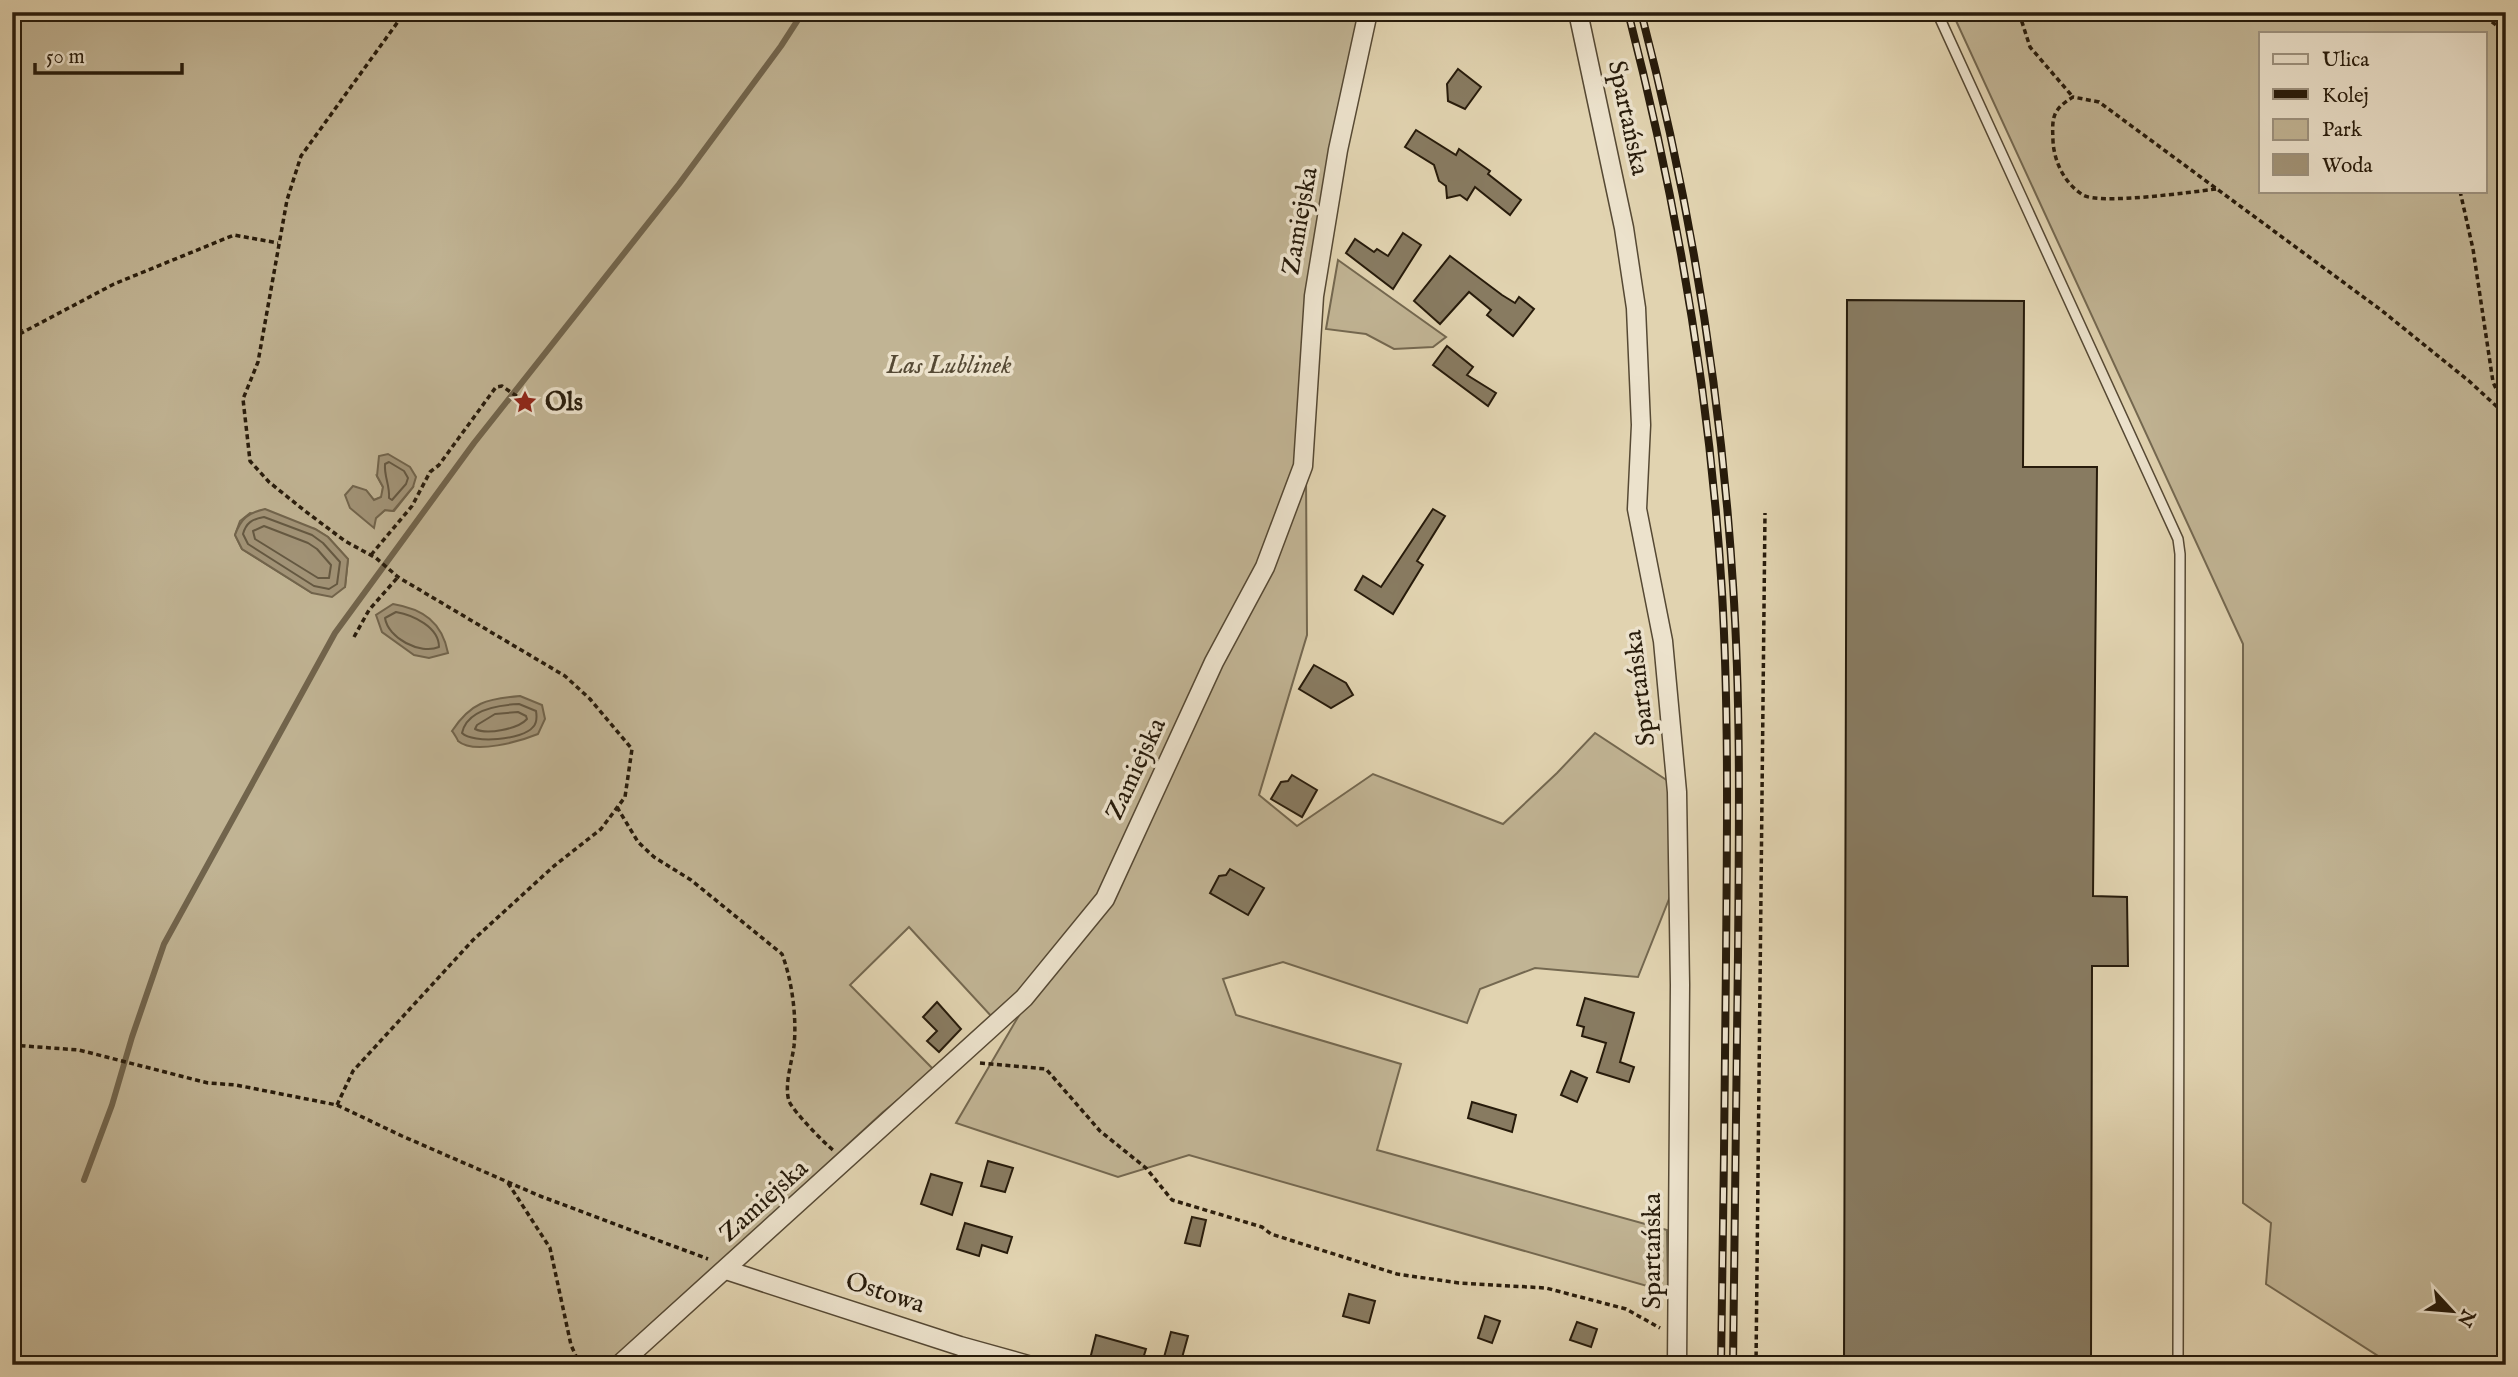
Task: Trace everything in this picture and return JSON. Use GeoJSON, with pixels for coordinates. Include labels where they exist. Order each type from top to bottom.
{"type":"FeatureCollection","features":[{"type":"Feature","properties":{"kind":"street","name":"Zamiejska"},"geometry":{"type":"LineString","coordinates":[[620,1365],[1024,998],[1105,899],[1214,662],[1265,567],[1303,466],[1314,296],[1338,150],[1368,12]]}},
{"type":"Feature","properties":{"kind":"street","name":"Spartańska"},"geometry":{"type":"LineString","coordinates":[[1578,12],[1624,228],[1636,308],[1641,425],[1638,524],[1663,641],[1677,792],[1680,985],[1677,1365]]}},
{"type":"Feature","properties":{"kind":"street","name":"Ostowa"},"geometry":{"type":"LineString","coordinates":[[728,1268],[960,1346],[1028,1365]]}},
{"type":"Feature","properties":{"kind":"lane"},"geometry":{"type":"LineString","coordinates":[[1937,12],[2178,539],[2178,1365]]}},
{"type":"Feature","properties":{"kind":"path"},"geometry":{"type":"LineString","coordinates":[[337,1105],[353,1071],[473,940],[554,866],[600,829],[625,797],[632,749],[590,699],[565,677],[396,576],[374,556],[345,541],[304,511],[269,482],[250,461],[243,399],[258,362],[278,243],[287,200],[301,156],[405,12]]}},
{"type":"Feature","properties":{"kind":"path"},"geometry":{"type":"LineString","coordinates":[[2008,12],[2021,19],[2030,47],[2073,97],[2099,102],[2381,310],[2469,381],[2506,415]]}},
{"type":"Feature","properties":{"kind":"path"},"geometry":{"type":"LineString","coordinates":[[2478,12],[2506,32]]}},
{"type":"Feature","properties":{"kind":"path"},"geometry":{"type":"LineString","coordinates":[[2073,97],[2057,107],[2052,121],[2053,153],[2062,174],[2084,196],[2105,199],[2216,189]]}},
{"type":"Feature","properties":{"kind":"path"},"geometry":{"type":"LineString","coordinates":[[2460,192],[2473,249],[2493,382],[2499,395],[2498,408]]}},
{"type":"Feature","properties":{"kind":"path"},"geometry":{"type":"LineString","coordinates":[[12,338],[114,284],[234,234],[278,243]]}},
{"type":"Feature","properties":{"kind":"path"},"geometry":{"type":"LineString","coordinates":[[12,324],[22,331]]}},
{"type":"Feature","properties":{"kind":"path"},"geometry":{"type":"LineString","coordinates":[[374,556],[412,506],[430,472],[439,466],[496,387],[502,386],[525,402]]}},
{"type":"Feature","properties":{"kind":"path"},"geometry":{"type":"LineString","coordinates":[[1756,1365],[1765,513]]}},
{"type":"Feature","properties":{"kind":"path"},"geometry":{"type":"LineString","coordinates":[[354,638],[369,610],[396,576]]}},
{"type":"Feature","properties":{"kind":"path"},"geometry":{"type":"LineString","coordinates":[[617,807],[638,842],[654,858],[691,880],[782,954],[795,1017],[789,1100],[799,1116],[846,1162]]}},
{"type":"Feature","properties":{"kind":"path"},"geometry":{"type":"LineString","coordinates":[[12,1045],[79,1050],[208,1083],[236,1085],[337,1105],[507,1181],[728,1268]]}},
{"type":"Feature","properties":{"kind":"path"},"geometry":{"type":"LineString","coordinates":[[962,1056],[975,1063],[1046,1069],[1100,1131],[1146,1168],[1172,1200],[1262,1227],[1271,1234],[1397,1274],[1459,1283],[1546,1288],[1626,1309],[1678,1338]]}},
{"type":"Feature","properties":{"kind":"path"},"geometry":{"type":"LineString","coordinates":[[507,1181],[550,1248],[571,1345],[580,1365]]}},
{"type":"Feature","properties":{"kind":"green space","name":"Las Lublinek"},"geometry":{"type":"Polygon","coordinates":[[[12,12],[1365,12],[1296,466],[1261,564],[1100,894],[1017,993],[992,1017],[909,927],[850,985],[934,1070],[882,1113],[609,1365],[12,1365],[12,12]],[[377,476],[383,487],[382,497],[374,500],[366,490],[376,518],[385,510],[394,511],[413,487],[377,476]],[[250,513],[240,521],[235,535],[242,549],[312,593],[345,587],[348,559],[328,537],[315,529],[250,513]]]}},
{"type":"Feature","properties":{"kind":"green space"},"geometry":{"type":"Polygon","coordinates":[[[1952,12],[2506,13],[2506,1365],[2374,1365],[2378,1356],[2266,1284],[2271,1223],[2243,1203],[2243,644],[1952,12]]]}},
{"type":"Feature","properties":{"kind":"green space"},"geometry":{"type":"Polygon","coordinates":[[[1338,260],[1446,337],[1433,347],[1394,349],[1366,334],[1326,329],[1338,260]]]}},
{"type":"Feature","properties":{"kind":"green space"},"geometry":{"type":"Polygon","coordinates":[[[1306,475],[1307,635],[1259,795],[1297,826],[1373,774],[1503,824],[1595,733],[1668,781],[1671,894],[1638,977],[1535,968],[1480,989],[1467,1023],[1283,962],[1223,979],[1236,1015],[1401,1064],[1377,1150],[1667,1230],[1668,1292],[1189,1155],[1118,1177],[956,1123],[1021,1012],[1110,902],[1306,475]]]}},
{"type":"Feature","properties":{"kind":"water"},"geometry":{"type":"Polygon","coordinates":[[[388,454],[410,467],[416,477],[413,487],[393,511],[385,510],[376,518],[374,528],[350,508],[345,495],[353,486],[366,490],[374,500],[381,497],[383,487],[377,476],[379,456],[388,454]]]}},
{"type":"Feature","properties":{"kind":"water"},"geometry":{"type":"Polygon","coordinates":[[[265,509],[328,537],[348,559],[345,587],[332,597],[312,593],[242,549],[235,535],[240,524],[254,512],[265,509]]]}},
{"type":"Feature","properties":{"kind":"water"},"geometry":{"type":"Polygon","coordinates":[[[393,604],[413,609],[430,619],[441,633],[448,653],[429,658],[414,655],[382,632],[376,615],[393,604]]]}},
{"type":"Feature","properties":{"kind":"water"},"geometry":{"type":"Polygon","coordinates":[[[520,696],[542,705],[545,719],[538,734],[486,747],[465,745],[458,741],[452,731],[473,708],[489,701],[520,696]]]}},
{"type":"Feature","properties":{"kind":"building"},"geometry":{"type":"Polygon","coordinates":[[[1458,69],[1481,87],[1465,109],[1448,101],[1447,84],[1458,69]]]}},
{"type":"Feature","properties":{"kind":"building"},"geometry":{"type":"Polygon","coordinates":[[[1416,130],[1456,155],[1459,149],[1490,171],[1488,174],[1521,200],[1510,215],[1475,187],[1467,200],[1460,195],[1447,198],[1446,186],[1439,181],[1434,165],[1405,147],[1416,130]]]}},
{"type":"Feature","properties":{"kind":"building"},"geometry":{"type":"Polygon","coordinates":[[[1403,233],[1421,245],[1393,289],[1346,253],[1355,239],[1374,252],[1377,249],[1388,256],[1403,233]]]}},
{"type":"Feature","properties":{"kind":"building"},"geometry":{"type":"Polygon","coordinates":[[[1450,256],[1502,295],[1515,303],[1519,297],[1534,309],[1513,336],[1487,315],[1491,310],[1469,292],[1440,324],[1414,301],[1450,256]]]}},
{"type":"Feature","properties":{"kind":"building"},"geometry":{"type":"Polygon","coordinates":[[[1847,300],[2024,301],[2023,467],[2097,467],[2093,896],[2127,897],[2128,966],[2092,966],[2091,1365],[1844,1365],[1847,300]]]}},
{"type":"Feature","properties":{"kind":"building"},"geometry":{"type":"Polygon","coordinates":[[[1447,346],[1473,367],[1467,375],[1496,393],[1488,406],[1433,365],[1447,346]]]}},
{"type":"Feature","properties":{"kind":"building"},"geometry":{"type":"Polygon","coordinates":[[[1433,509],[1445,516],[1417,561],[1423,565],[1393,614],[1355,590],[1363,576],[1381,587],[1433,509]]]}},
{"type":"Feature","properties":{"kind":"building"},"geometry":{"type":"Polygon","coordinates":[[[1314,665],[1346,683],[1353,695],[1331,708],[1299,689],[1314,665]]]}},
{"type":"Feature","properties":{"kind":"building"},"geometry":{"type":"Polygon","coordinates":[[[1292,775],[1317,790],[1302,817],[1271,799],[1281,782],[1288,781],[1292,775]]]}},
{"type":"Feature","properties":{"kind":"building"},"geometry":{"type":"Polygon","coordinates":[[[1230,869],[1264,888],[1248,915],[1210,893],[1219,876],[1226,875],[1230,869]]]}},
{"type":"Feature","properties":{"kind":"building"},"geometry":{"type":"Polygon","coordinates":[[[1585,998],[1634,1013],[1620,1062],[1634,1067],[1629,1082],[1597,1072],[1606,1043],[1582,1036],[1584,1027],[1577,1025],[1585,998]]]}},
{"type":"Feature","properties":{"kind":"building"},"geometry":{"type":"Polygon","coordinates":[[[937,1002],[961,1029],[939,1052],[927,1041],[937,1031],[923,1017],[937,1002]]]}},
{"type":"Feature","properties":{"kind":"building"},"geometry":{"type":"Polygon","coordinates":[[[1571,1071],[1587,1078],[1577,1102],[1561,1095],[1571,1071]]]}},
{"type":"Feature","properties":{"kind":"building"},"geometry":{"type":"Polygon","coordinates":[[[1472,1102],[1516,1115],[1512,1132],[1468,1118],[1472,1102]]]}},
{"type":"Feature","properties":{"kind":"building"},"geometry":{"type":"Polygon","coordinates":[[[988,1161],[1013,1168],[1005,1192],[981,1186],[988,1161]]]}},
{"type":"Feature","properties":{"kind":"building"},"geometry":{"type":"Polygon","coordinates":[[[931,1174],[962,1183],[952,1215],[921,1204],[931,1174]]]}},
{"type":"Feature","properties":{"kind":"building"},"geometry":{"type":"Polygon","coordinates":[[[1192,1217],[1206,1220],[1200,1246],[1185,1243],[1192,1217]]]}},
{"type":"Feature","properties":{"kind":"building"},"geometry":{"type":"Polygon","coordinates":[[[965,1223],[1012,1237],[1007,1253],[982,1245],[979,1256],[957,1249],[965,1223]]]}},
{"type":"Feature","properties":{"kind":"building"},"geometry":{"type":"Polygon","coordinates":[[[1349,1294],[1375,1301],[1369,1323],[1343,1316],[1349,1294]]]}},
{"type":"Feature","properties":{"kind":"building"},"geometry":{"type":"Polygon","coordinates":[[[1485,1316],[1500,1321],[1492,1343],[1478,1338],[1485,1316]]]}},
{"type":"Feature","properties":{"kind":"building"},"geometry":{"type":"Polygon","coordinates":[[[1577,1322],[1597,1329],[1591,1347],[1570,1340],[1577,1322]]]}},
{"type":"Feature","properties":{"kind":"building"},"geometry":{"type":"Polygon","coordinates":[[[1171,1332],[1188,1336],[1180,1365],[1163,1361],[1171,1332]]]}},
{"type":"Feature","properties":{"kind":"building"},"geometry":{"type":"Polygon","coordinates":[[[1096,1335],[1146,1349],[1141,1365],[1110,1365],[1090,1359],[1096,1335]]]}},
{"type":"Feature","properties":{"kind":"waterway"},"geometry":{"type":"LineString","coordinates":[[84,1180],[112,1105],[164,944],[335,633],[474,443],[679,184],[803,12]]}},
{"type":"Feature","properties":{"kind":"railway"},"geometry":{"type":"LineString","coordinates":[[1628,12],[1662,155],[1689,300],[1717,519],[1726,684],[1727,823],[1721,1365]]}},
{"type":"Feature","properties":{"kind":"railway"},"geometry":{"type":"LineString","coordinates":[[1641,12],[1659,83],[1701,296],[1728,512],[1733,585],[1739,816],[1733,1365]]}},
{"type":"Feature","properties":{"kind":"place","name":"Ols"},"geometry":{"type":"Point","coordinates":[525,402]}}]}
